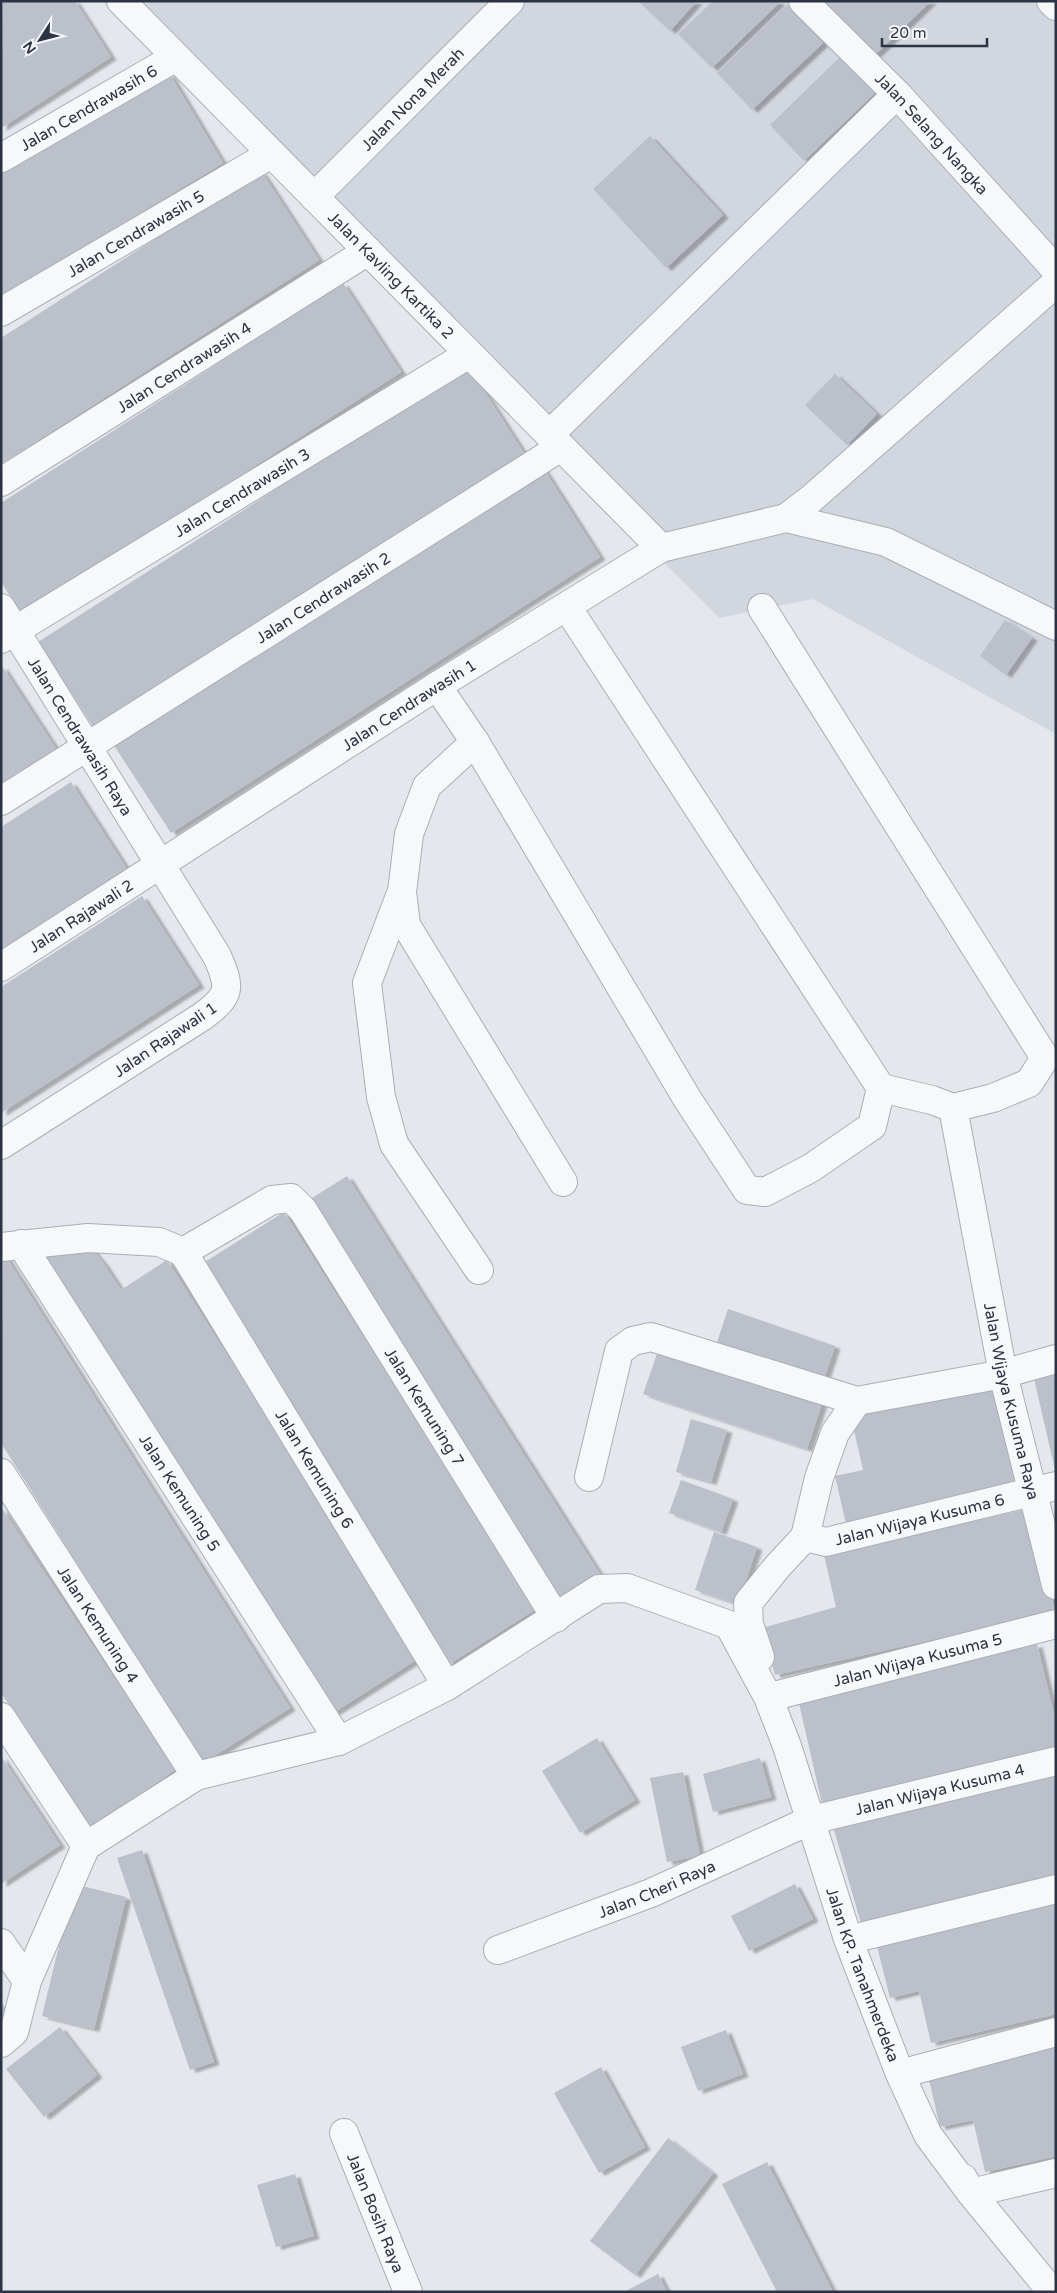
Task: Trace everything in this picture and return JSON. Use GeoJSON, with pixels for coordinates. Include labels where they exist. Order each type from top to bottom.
{"type":"FeatureCollection","features":[{"type":"Feature","properties":{"kind":"street","name":"Jalan Kavling Kartika 2"},"geometry":{"type":"LineString","coordinates":[[121,1],[661,548]]}},
{"type":"Feature","properties":{"kind":"street","name":"Jalan Nona Merah"},"geometry":{"type":"LineString","coordinates":[[314,197],[510,1]]}},
{"type":"Feature","properties":{"kind":"street","name":"Jalan Selang Nangka"},"geometry":{"type":"LineString","coordinates":[[802,1],[897,94],[1056,270]]}},
{"type":"Feature","properties":{"kind":"street"},"geometry":{"type":"LineString","coordinates":[[1052,1],[1056,6]]}},
{"type":"Feature","properties":{"kind":"street","name":"Jalan Cendrawasih 6"},"geometry":{"type":"LineString","coordinates":[[1,158],[176,57]]}},
{"type":"Feature","properties":{"kind":"street","name":"Jalan Cendrawasih 2"},"geometry":{"type":"LineString","coordinates":[[1,801],[555,441],[897,94]]}},
{"type":"Feature","properties":{"kind":"street","name":"Jalan Cendrawasih 5"},"geometry":{"type":"LineString","coordinates":[[1,312],[271,154]]}},
{"type":"Feature","properties":{"kind":"street","name":"Jalan Cendrawasih 4"},"geometry":{"type":"LineString","coordinates":[[1,482],[368,251]]}},
{"type":"Feature","properties":{"kind":"street"},"geometry":{"type":"LineString","coordinates":[[786,518],[811,500],[1056,283]]}},
{"type":"Feature","properties":{"kind":"street","name":"Jalan Cendrawasih 3"},"geometry":{"type":"LineString","coordinates":[[6,626],[469,354]]}},
{"type":"Feature","properties":{"kind":"street"},"geometry":{"type":"LineString","coordinates":[[786,518],[886,542],[1056,626]]}},
{"type":"Feature","properties":{"kind":"street","name":"Jalan Cendrawasih 1"},"geometry":{"type":"LineString","coordinates":[[160,864],[436,686],[661,548],[786,518]]}},
{"type":"Feature","properties":{"kind":"street"},"geometry":{"type":"LineString","coordinates":[[567,607],[881,1088],[932,1100],[953,1108],[993,1098],[1029,1083],[1045,1058],[762,608]]}},
{"type":"Feature","properties":{"kind":"street","name":"Jalan Cendrawasih Raya"},"geometry":{"type":"LineString","coordinates":[[6,626],[86,746],[160,864]]}},
{"type":"Feature","properties":{"kind":"street"},"geometry":{"type":"LineString","coordinates":[[436,686],[475,742],[688,1100],[747,1190],[765,1192],[811,1168],[872,1126],[881,1088]]}},
{"type":"Feature","properties":{"kind":"street"},"geometry":{"type":"LineString","coordinates":[[475,742],[427,786],[408,834],[402,892],[406,924],[563,1182]]}},
{"type":"Feature","properties":{"kind":"street","name":"Jalan Rajawali 2"},"geometry":{"type":"LineString","coordinates":[[1,967],[160,864]]}},
{"type":"Feature","properties":{"kind":"street","name":"Jalan Rajawali 1"},"geometry":{"type":"LineString","coordinates":[[1,1145],[203,1016],[221,1002],[227,987],[226,976],[217,956],[160,864]]}},
{"type":"Feature","properties":{"kind":"street"},"geometry":{"type":"LineString","coordinates":[[402,892],[367,983],[381,1097],[394,1144],[480,1270]]}},
{"type":"Feature","properties":{"kind":"street","name":"Jalan Wijaya Kusuma Raya"},"geometry":{"type":"LineString","coordinates":[[953,1108],[975,1216],[1003,1374],[1044,1488],[1056,1585]]}},
{"type":"Feature","properties":{"kind":"street","name":"Jalan Kemuning 7"},"geometry":{"type":"LineString","coordinates":[[183,1252],[272,1200],[291,1198],[303,1210],[556,1618]]}},
{"type":"Feature","properties":{"kind":"street"},"geometry":{"type":"LineString","coordinates":[[11,1246],[88,1238],[159,1242],[183,1252]]}},
{"type":"Feature","properties":{"kind":"street","name":"Jalan Kemuning 5"},"geometry":{"type":"LineString","coordinates":[[11,1246],[339,1741]]}},
{"type":"Feature","properties":{"kind":"street","name":"Jalan Kemuning 6"},"geometry":{"type":"LineString","coordinates":[[183,1252],[447,1686]]}},
{"type":"Feature","properties":{"kind":"street"},"geometry":{"type":"LineString","coordinates":[[589,1477],[619,1351],[633,1341],[651,1337],[856,1402],[1003,1374],[1056,1359]]}},
{"type":"Feature","properties":{"kind":"street"},"geometry":{"type":"LineString","coordinates":[[856,1402],[835,1433],[819,1478],[805,1537],[777,1567],[748,1603],[748,1624],[765,1670],[778,1695],[817,1819],[864,1936],[934,2125],[970,2193],[1056,2173]]}},
{"type":"Feature","properties":{"kind":"street","name":"Jalan Kemuning 4"},"geometry":{"type":"LineString","coordinates":[[1,1473],[196,1776]]}},
{"type":"Feature","properties":{"kind":"street","name":"Jalan Wijaya Kusuma 6"},"geometry":{"type":"LineString","coordinates":[[805,1537],[826,1542],[1044,1488]]}},
{"type":"Feature","properties":{"kind":"street","name":"Jalan KP. Tanahmerdeka"},"geometry":{"type":"LineString","coordinates":[[556,1618],[599,1588],[627,1588],[728,1625],[768,1697],[817,1819],[848,1939],[900,2074],[928,2135],[970,2193],[1052,2292]]}},
{"type":"Feature","properties":{"kind":"street"},"geometry":{"type":"LineString","coordinates":[[1,2043],[14,2032],[28,1981],[86,1846],[196,1776],[339,1741],[447,1686],[556,1618]]}},
{"type":"Feature","properties":{"kind":"street","name":"Jalan Wijaya Kusuma 5"},"geometry":{"type":"LineString","coordinates":[[778,1695],[1056,1624]]}},
{"type":"Feature","properties":{"kind":"street"},"geometry":{"type":"LineString","coordinates":[[1,1717],[86,1846]]}},
{"type":"Feature","properties":{"kind":"street","name":"Jalan Wijaya Kusuma 4"},"geometry":{"type":"LineString","coordinates":[[817,1819],[1056,1761]]}},
{"type":"Feature","properties":{"kind":"street","name":"Jalan Cheri Raya"},"geometry":{"type":"LineString","coordinates":[[498,1950],[651,1893],[817,1819]]}},
{"type":"Feature","properties":{"kind":"street"},"geometry":{"type":"LineString","coordinates":[[864,1936],[1056,1889]]}},
{"type":"Feature","properties":{"kind":"street"},"geometry":{"type":"LineString","coordinates":[[1,1942],[28,1981]]}},
{"type":"Feature","properties":{"kind":"street"},"geometry":{"type":"LineString","coordinates":[[915,2070],[1056,2032]]}},
{"type":"Feature","properties":{"kind":"street","name":"Jalan Bosih Raya"},"geometry":{"type":"LineString","coordinates":[[344,2133],[408,2292]]}},
{"type":"Feature","properties":{"kind":"shaded area"},"geometry":{"type":"Polygon","coordinates":[[[103,1],[1056,1],[1056,734],[813,599],[719,618],[103,1]]]}},
{"type":"Feature","properties":{"kind":"building"},"geometry":{"type":"Polygon","coordinates":[[[3,1],[75,1],[111,57],[1,128],[3,1]]]}},
{"type":"Feature","properties":{"kind":"building"},"geometry":{"type":"Polygon","coordinates":[[[638,1],[697,1],[670,31],[638,1]]]}},
{"type":"Feature","properties":{"kind":"building"},"geometry":{"type":"Polygon","coordinates":[[[713,1],[778,1],[779,3],[712,68],[678,34],[713,1]]]}},
{"type":"Feature","properties":{"kind":"building"},"geometry":{"type":"Polygon","coordinates":[[[822,1],[931,1],[874,56],[822,1]]]}},
{"type":"Feature","properties":{"kind":"building"},"geometry":{"type":"Polygon","coordinates":[[[787,5],[823,43],[752,110],[717,73],[787,5]]]}},
{"type":"Feature","properties":{"kind":"building"},"geometry":{"type":"Polygon","coordinates":[[[840,57],[875,93],[804,161],[770,125],[840,57]]]}},
{"type":"Feature","properties":{"kind":"building"},"geometry":{"type":"Polygon","coordinates":[[[169,73],[223,163],[1,296],[1,173],[169,73]]]}},
{"type":"Feature","properties":{"kind":"building"},"geometry":{"type":"Polygon","coordinates":[[[650,136],[723,215],[666,268],[593,189],[650,136]]]}},
{"type":"Feature","properties":{"kind":"building"},"geometry":{"type":"Polygon","coordinates":[[[261,171],[319,260],[1,464],[1,338],[261,171]]]}},
{"type":"Feature","properties":{"kind":"building"},"geometry":{"type":"Polygon","coordinates":[[[343,283],[401,372],[22,615],[1,582],[1,503],[343,283]]]}},
{"type":"Feature","properties":{"kind":"building"},"geometry":{"type":"Polygon","coordinates":[[[468,366],[525,455],[96,731],[38,642],[468,366]]]}},
{"type":"Feature","properties":{"kind":"building"},"geometry":{"type":"Polygon","coordinates":[[[835,374],[877,414],[847,445],[805,405],[835,374]]]}},
{"type":"Feature","properties":{"kind":"building"},"geometry":{"type":"Polygon","coordinates":[[[543,468],[600,557],[171,833],[113,744],[543,468]]]}},
{"type":"Feature","properties":{"kind":"building"},"geometry":{"type":"Polygon","coordinates":[[[1005,620],[1032,638],[1006,675],[980,656],[1005,620]]]}},
{"type":"Feature","properties":{"kind":"building"},"geometry":{"type":"Polygon","coordinates":[[[1,667],[60,755],[1,792],[1,667]]]}},
{"type":"Feature","properties":{"kind":"building"},"geometry":{"type":"Polygon","coordinates":[[[71,782],[128,871],[1,952],[1,827],[71,782]]]}},
{"type":"Feature","properties":{"kind":"building"},"geometry":{"type":"Polygon","coordinates":[[[142,896],[199,985],[1,1113],[1,987],[142,896]]]}},
{"type":"Feature","properties":{"kind":"building"},"geometry":{"type":"Polygon","coordinates":[[[347,1176],[601,1576],[555,1605],[301,1205],[347,1176]]]}},
{"type":"Feature","properties":{"kind":"building"},"geometry":{"type":"Polygon","coordinates":[[[284,1212],[536,1609],[449,1664],[197,1267],[284,1212]]]}},
{"type":"Feature","properties":{"kind":"building"},"geometry":{"type":"Polygon","coordinates":[[[87,1243],[121,1290],[167,1260],[419,1658],[333,1713],[44,1258],[87,1243]]]}},
{"type":"Feature","properties":{"kind":"building"},"geometry":{"type":"Polygon","coordinates":[[[3,1252],[290,1708],[203,1763],[1,1443],[3,1252]]]}},
{"type":"Feature","properties":{"kind":"building"},"geometry":{"type":"Polygon","coordinates":[[[728,1309],[835,1346],[822,1385],[715,1348],[728,1309]]]}},
{"type":"Feature","properties":{"kind":"building"},"geometry":{"type":"Polygon","coordinates":[[[659,1348],[822,1403],[807,1449],[643,1394],[659,1348]]]}},
{"type":"Feature","properties":{"kind":"building"},"geometry":{"type":"Polygon","coordinates":[[[1056,1369],[1056,1470],[1055,1470],[1033,1374],[1056,1369]]]}},
{"type":"Feature","properties":{"kind":"building"},"geometry":{"type":"Polygon","coordinates":[[[997,1384],[1021,1489],[847,1528],[835,1476],[863,1470],[851,1417],[997,1384]]]}},
{"type":"Feature","properties":{"kind":"building"},"geometry":{"type":"Polygon","coordinates":[[[691,1419],[727,1430],[711,1482],[676,1472],[691,1419]]]}},
{"type":"Feature","properties":{"kind":"building"},"geometry":{"type":"Polygon","coordinates":[[[681,1480],[733,1499],[721,1532],[669,1513],[681,1480]]]}},
{"type":"Feature","properties":{"kind":"building"},"geometry":{"type":"Polygon","coordinates":[[[1,1507],[175,1770],[90,1827],[1,1693],[1,1507]]]}},
{"type":"Feature","properties":{"kind":"building"},"geometry":{"type":"Polygon","coordinates":[[[1031,1508],[1055,1612],[775,1675],[762,1628],[836,1607],[824,1555],[1031,1508]]]}},
{"type":"Feature","properties":{"kind":"building"},"geometry":{"type":"Polygon","coordinates":[[[714,1532],[757,1547],[738,1604],[695,1590],[714,1532]]]}},
{"type":"Feature","properties":{"kind":"building"},"geometry":{"type":"Polygon","coordinates":[[[1037,1644],[1056,1723],[1056,1750],[822,1804],[798,1699],[1037,1644]]]}},
{"type":"Feature","properties":{"kind":"building"},"geometry":{"type":"Polygon","coordinates":[[[597,1738],[635,1800],[580,1833],[542,1771],[597,1738]]]}},
{"type":"Feature","properties":{"kind":"building"},"geometry":{"type":"Polygon","coordinates":[[[1,1756],[60,1845],[1,1884],[1,1756]]]}},
{"type":"Feature","properties":{"kind":"building"},"geometry":{"type":"Polygon","coordinates":[[[760,1758],[771,1797],[713,1812],[703,1774],[760,1758]]]}},
{"type":"Feature","properties":{"kind":"building"},"geometry":{"type":"Polygon","coordinates":[[[1056,1771],[1056,1880],[862,1927],[832,1823],[1056,1771]]]}},
{"type":"Feature","properties":{"kind":"building"},"geometry":{"type":"Polygon","coordinates":[[[683,1772],[700,1856],[667,1862],[650,1778],[683,1772]]]}},
{"type":"Feature","properties":{"kind":"building"},"geometry":{"type":"Polygon","coordinates":[[[142,1850],[214,2062],[190,2070],[117,1858],[142,1850]]]}},
{"type":"Feature","properties":{"kind":"building"},"geometry":{"type":"Polygon","coordinates":[[[74,1884],[126,1897],[94,2029],[42,2016],[74,1884]]]}},
{"type":"Feature","properties":{"kind":"building"},"geometry":{"type":"Polygon","coordinates":[[[795,1884],[813,1919],[749,1951],[731,1916],[795,1884]]]}},
{"type":"Feature","properties":{"kind":"building"},"geometry":{"type":"Polygon","coordinates":[[[1056,1904],[1056,2014],[931,2043],[919,1991],[890,1998],[877,1946],[1056,1904]]]}},
{"type":"Feature","properties":{"kind":"building"},"geometry":{"type":"Polygon","coordinates":[[[1,2001],[12,2018],[1,2026],[1,2001]]]}},
{"type":"Feature","properties":{"kind":"building"},"geometry":{"type":"Polygon","coordinates":[[[60,2027],[97,2075],[44,2117],[6,2069],[60,2027]]]}},
{"type":"Feature","properties":{"kind":"building"},"geometry":{"type":"Polygon","coordinates":[[[726,2030],[743,2074],[698,2091],[681,2047],[726,2030]]]}},
{"type":"Feature","properties":{"kind":"building"},"geometry":{"type":"Polygon","coordinates":[[[1056,2046],[1056,2156],[985,2172],[973,2120],[940,2127],[928,2075],[1056,2046]]]}},
{"type":"Feature","properties":{"kind":"building"},"geometry":{"type":"Polygon","coordinates":[[[601,2067],[645,2147],[599,2173],[554,2093],[601,2067]]]}},
{"type":"Feature","properties":{"kind":"building"},"geometry":{"type":"Polygon","coordinates":[[[668,2138],[713,2173],[635,2275],[590,2241],[668,2138]]]}},
{"type":"Feature","properties":{"kind":"building"},"geometry":{"type":"Polygon","coordinates":[[[767,2162],[833,2292],[777,2292],[722,2184],[767,2162]]]}},
{"type":"Feature","properties":{"kind":"building"},"geometry":{"type":"Polygon","coordinates":[[[295,2174],[314,2236],[276,2247],[257,2185],[295,2174]]]}},
{"type":"Feature","properties":{"kind":"building"},"geometry":{"type":"Polygon","coordinates":[[[658,2274],[667,2292],[624,2292],[658,2274]]]}}]}
